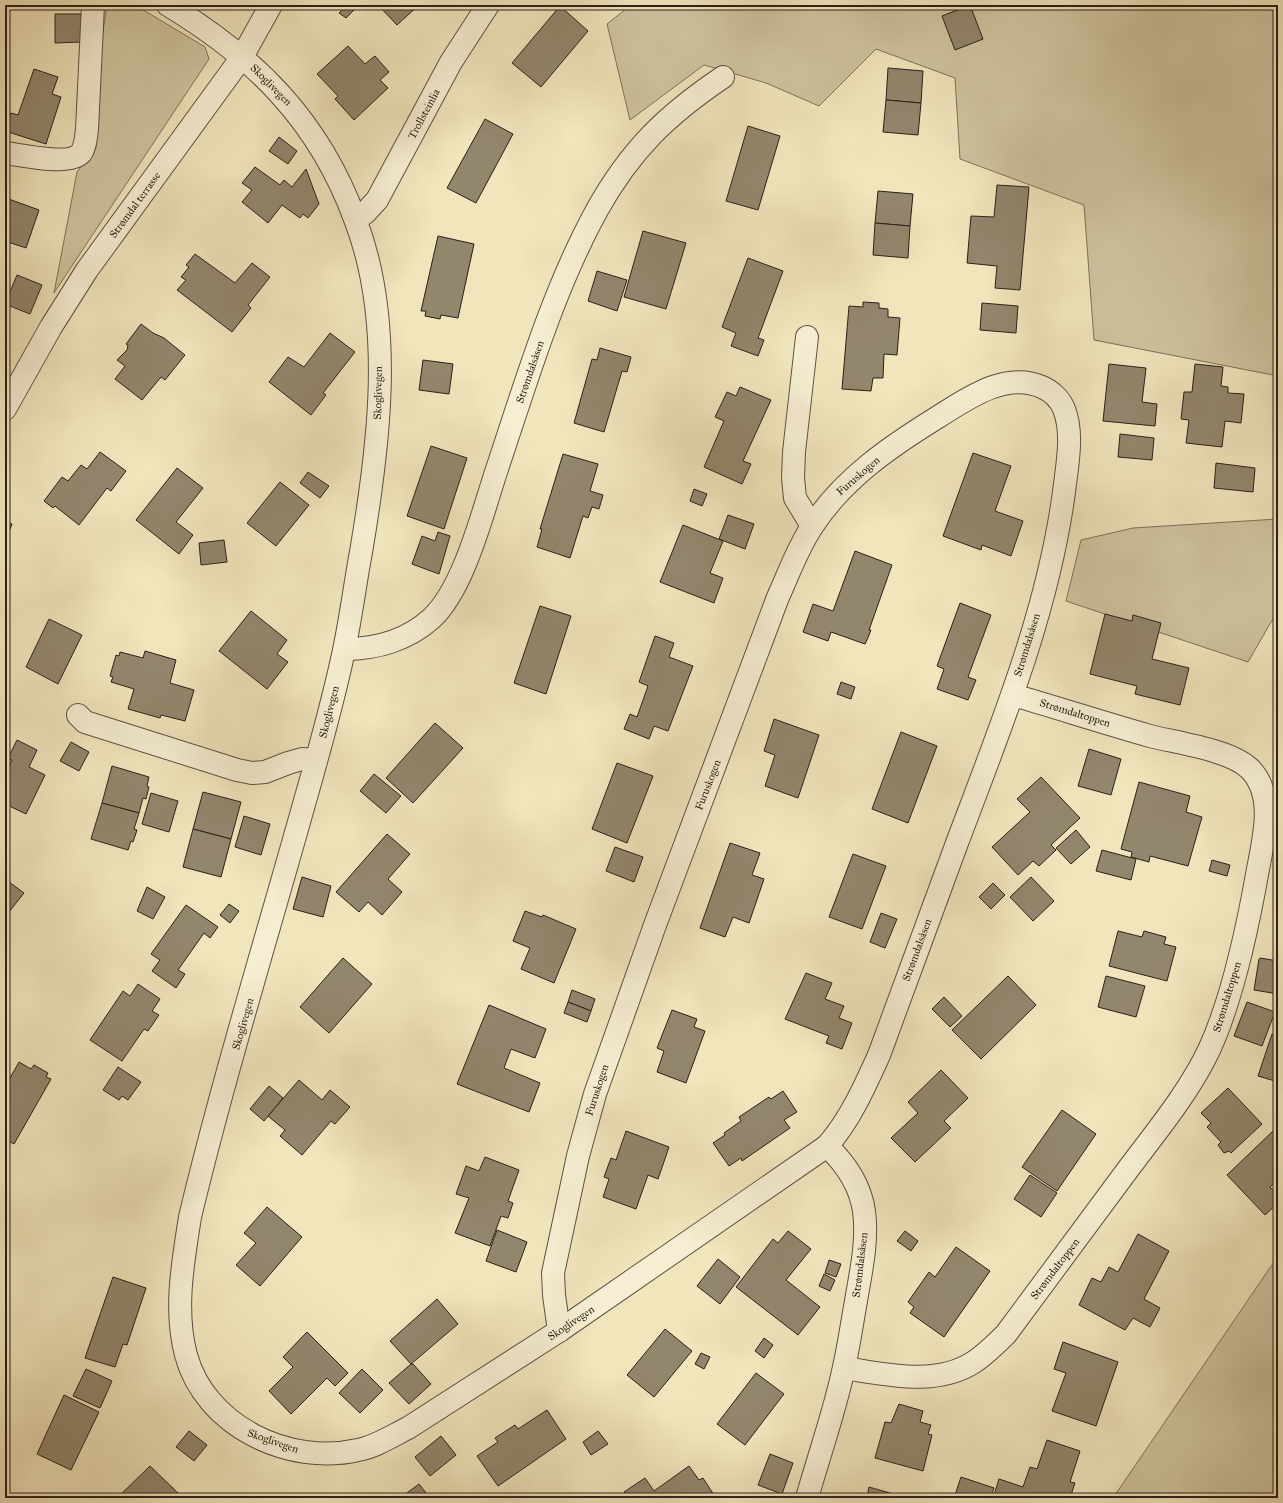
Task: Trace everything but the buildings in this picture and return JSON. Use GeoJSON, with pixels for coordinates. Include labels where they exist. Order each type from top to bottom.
{"type":"FeatureCollection","features":[{"type":"Feature","properties":{"kind":"street"},"geometry":{"type":"LineString","coordinates":[[5,153],[69,160],[80,154],[84,146],[87,129],[93,5]]}},
{"type":"Feature","properties":{"kind":"street","name":"Skoglivegen"},"geometry":{"type":"LineString","coordinates":[[168,5],[190,18],[242,57],[268,80],[296,111],[316,138],[356,219],[372,280],[378,332],[378,433],[372,483],[345,649],[316,760],[190,1217],[180,1278],[180,1307],[186,1355],[193,1375],[202,1391],[215,1408],[245,1432],[290,1449],[315,1453],[336,1453],[359,1450],[408,1428],[560,1331],[827,1146]]}},
{"type":"Feature","properties":{"kind":"street","name":"Strømdal terrasse"},"geometry":{"type":"LineString","coordinates":[[5,409],[51,327],[87,270],[242,57],[271,5]]}},
{"type":"Feature","properties":{"kind":"street","name":"Trollsteinlia"},"geometry":{"type":"LineString","coordinates":[[356,219],[365,213],[376,200],[452,62],[488,5]]}},
{"type":"Feature","properties":{"kind":"street","name":"Strømdalsåsen"},"geometry":{"type":"LineString","coordinates":[[345,649],[362,649],[383,645],[403,637],[418,629],[432,618],[447,599],[470,550],[547,324],[581,242],[597,210],[615,179],[634,153],[658,127],[688,101],[723,77]]}},
{"type":"Feature","properties":{"kind":"street"},"geometry":{"type":"LineString","coordinates":[[807,337],[794,452],[793,478],[795,498],[812,526]]}},
{"type":"Feature","properties":{"kind":"street","name":"Furuskogen"},"geometry":{"type":"LineString","coordinates":[[560,1331],[554,1295],[553,1273],[578,1156],[594,1094],[655,925],[778,597],[796,556],[812,526],[830,502],[852,479],[894,446],[954,407],[988,389],[1008,382],[1025,381],[1051,391]]}},
{"type":"Feature","properties":{"kind":"street","name":"Strømdalsåsen"},"geometry":{"type":"LineString","coordinates":[[807,1498],[844,1368],[862,1266],[865,1233],[864,1210],[858,1190],[850,1173],[840,1158],[827,1146],[846,1119],[864,1088],[878,1055],[1012,695],[1047,578],[1063,502],[1069,454],[1068,424],[1063,407],[1051,391]]}},
{"type":"Feature","properties":{"kind":"street","name":"Strømdaltoppen"},"geometry":{"type":"LineString","coordinates":[[844,1368],[894,1375],[922,1377],[955,1372],[973,1363],[988,1352],[1006,1334],[1164,1122],[1193,1078],[1209,1050],[1224,1012],[1237,964],[1257,877],[1264,832],[1265,807],[1263,791],[1250,769],[1234,759],[1213,751],[1151,736],[1012,695]]}},
{"type":"Feature","properties":{"kind":"street"},"geometry":{"type":"LineString","coordinates":[[78,716],[85,722],[237,770],[252,773],[265,772],[288,762],[302,759],[316,760]]}},
{"type":"Feature","properties":{"kind":"shaded area"},"geometry":{"type":"Polygon","coordinates":[[[107,5],[135,5],[205,47],[209,59],[54,293],[77,172],[96,148],[100,50],[107,5]]]}},
{"type":"Feature","properties":{"kind":"shaded area"},"geometry":{"type":"Polygon","coordinates":[[[631,5],[1278,5],[1278,376],[1094,340],[1084,205],[960,159],[955,78],[876,49],[819,106],[766,83],[704,65],[630,120],[607,24],[631,5]]]}},
{"type":"Feature","properties":{"kind":"shaded area"},"geometry":{"type":"Polygon","coordinates":[[[1278,519],[1278,610],[1248,662],[1066,601],[1081,540],[1133,528],[1278,519]]]}},
{"type":"Feature","properties":{"kind":"shaded area"},"geometry":{"type":"Polygon","coordinates":[[[1278,1256],[1278,1498],[1113,1498],[1278,1256]]]}}]}
